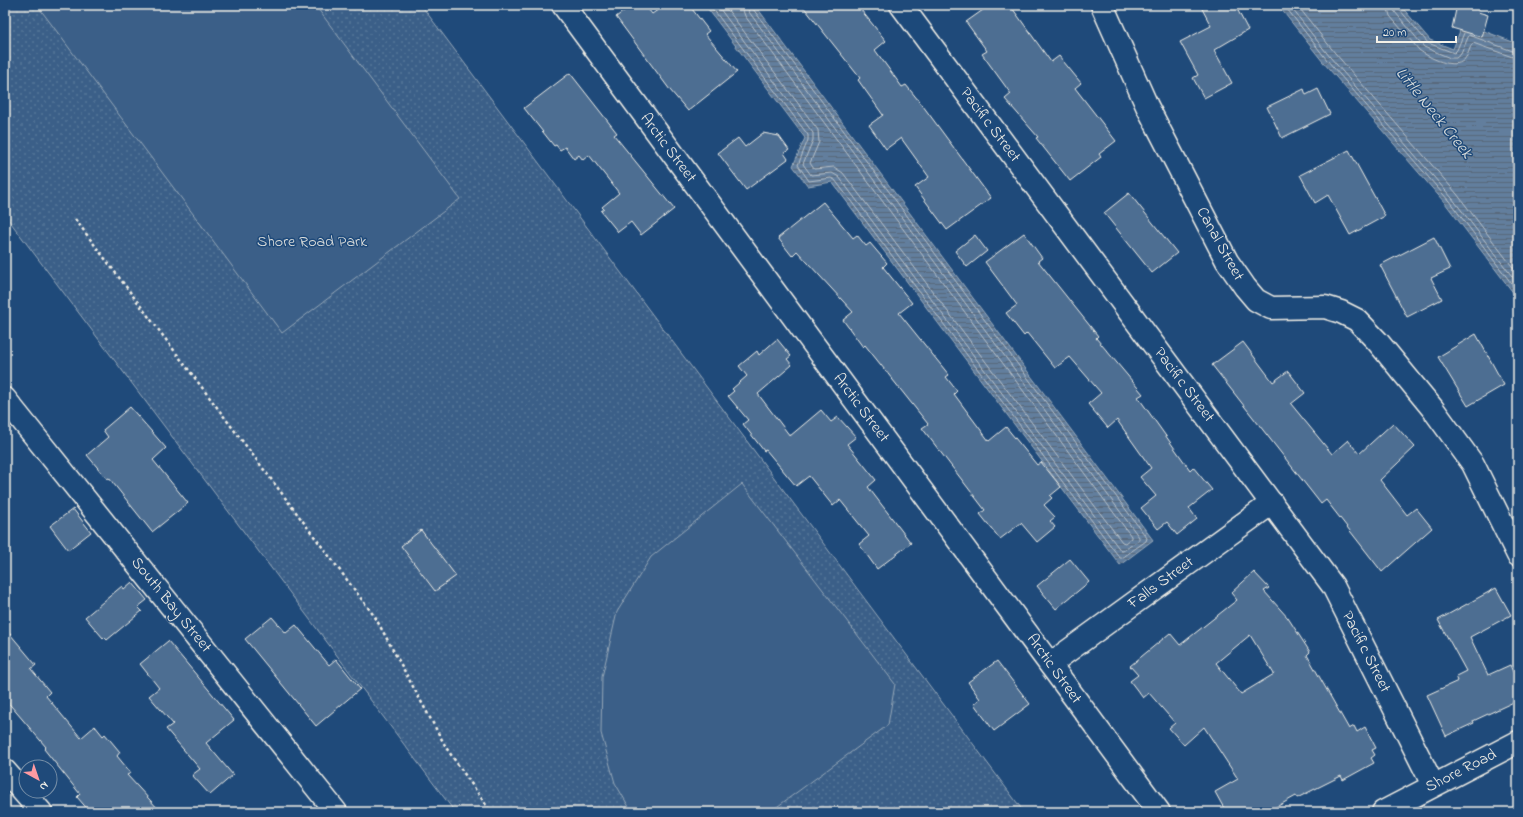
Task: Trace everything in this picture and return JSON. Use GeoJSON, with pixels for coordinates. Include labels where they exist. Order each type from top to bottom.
{"type":"FeatureCollection","features":[{"type":"Feature","properties":{"kind":"street","name":"Arctic Street"},"geometry":{"type":"LineString","coordinates":[[563,5],[1159,812]]}},
{"type":"Feature","properties":{"kind":"street","name":"Pacific Street"},"geometry":{"type":"LineString","coordinates":[[901,5],[1333,586],[1432,786]]}},
{"type":"Feature","properties":{"kind":"street","name":"Canal Street"},"geometry":{"type":"LineString","coordinates":[[1102,5],[1147,106],[1227,262],[1245,287],[1256,300],[1271,308],[1325,307],[1341,312],[1357,320],[1378,342],[1433,409],[1473,464],[1518,555]]}},
{"type":"Feature","properties":{"kind":"street","name":"South Bay Street"},"geometry":{"type":"LineString","coordinates":[[5,399],[336,812]]}},
{"type":"Feature","properties":{"kind":"street","name":"Falls Street"},"geometry":{"type":"LineString","coordinates":[[1050,664],[1272,503]]}},
{"type":"Feature","properties":{"kind":"street","name":"Shore Road"},"geometry":{"type":"LineString","coordinates":[[1383,812],[1518,742]]}},
{"type":"Feature","properties":{"kind":"street"},"geometry":{"type":"LineString","coordinates":[[5,771],[41,812]]}},
{"type":"Feature","properties":{"kind":"path"},"geometry":{"type":"LineString","coordinates":[[75,220],[375,617],[447,748],[491,812]]}},
{"type":"Feature","properties":{"kind":"green space","name":"Shore Road Park"},"geometry":{"type":"Polygon","coordinates":[[[5,5],[421,5],[1024,812],[455,812],[5,215],[5,5]]]}},
{"type":"Feature","properties":{"kind":"green space"},"geometry":{"type":"Polygon","coordinates":[[[37,5],[315,5],[460,199],[282,333],[37,5]]]}},
{"type":"Feature","properties":{"kind":"green space"},"geometry":{"type":"Polygon","coordinates":[[[742,484],[895,684],[888,725],[770,812],[632,812],[615,783],[601,733],[602,677],[617,612],[651,557],[742,484]]]}},
{"type":"Feature","properties":{"kind":"water"},"geometry":{"type":"Polygon","coordinates":[[[705,5],[755,5],[1153,540],[1120,565],[832,182],[808,186],[793,166],[805,138],[705,5]]]}},
{"type":"Feature","properties":{"kind":"water","name":"Little Neck Creek"},"geometry":{"type":"Polygon","coordinates":[[[1280,5],[1400,5],[1430,40],[1453,49],[1463,23],[1518,44],[1518,299],[1445,203],[1323,62],[1281,9],[1280,5]]]}},
{"type":"Feature","properties":{"kind":"building"},"geometry":{"type":"Polygon","coordinates":[[[632,5],[645,5],[652,14],[665,5],[689,5],[709,31],[705,34],[737,72],[688,111],[670,90],[616,17],[632,5]]]}},
{"type":"Feature","properties":{"kind":"building"},"geometry":{"type":"Polygon","coordinates":[[[802,5],[857,5],[886,41],[875,50],[902,87],[906,85],[923,106],[991,198],[947,230],[915,187],[929,177],[901,138],[886,149],[869,125],[883,115],[858,80],[860,78],[802,5]]]}},
{"type":"Feature","properties":{"kind":"building"},"geometry":{"type":"Polygon","coordinates":[[[990,5],[1010,5],[1051,62],[1059,56],[1081,83],[1075,88],[1116,141],[1099,154],[1101,157],[1070,181],[1036,138],[1038,137],[1005,99],[1011,94],[982,54],[987,51],[966,22],[990,5]]]}},
{"type":"Feature","properties":{"kind":"building"},"geometry":{"type":"Polygon","coordinates":[[[1200,5],[1235,5],[1248,30],[1214,50],[1232,83],[1204,98],[1193,78],[1198,75],[1180,42],[1211,26],[1200,5]]]}},
{"type":"Feature","properties":{"kind":"building"},"geometry":{"type":"Polygon","coordinates":[[[1457,5],[1480,5],[1478,12],[1488,15],[1482,37],[1452,28],[1457,5]]]}},
{"type":"Feature","properties":{"kind":"building"},"geometry":{"type":"Polygon","coordinates":[[[570,73],[617,133],[614,135],[674,209],[641,235],[631,222],[618,232],[601,211],[604,209],[602,207],[619,193],[589,155],[583,160],[579,155],[574,159],[565,147],[560,150],[556,145],[554,146],[524,108],[570,73]]]}},
{"type":"Feature","properties":{"kind":"building"},"geometry":{"type":"Polygon","coordinates":[[[1304,89],[1306,95],[1318,89],[1330,114],[1282,138],[1267,107],[1304,89]]]}},
{"type":"Feature","properties":{"kind":"building"},"geometry":{"type":"Polygon","coordinates":[[[763,133],[779,136],[789,150],[784,153],[788,159],[746,190],[718,153],[738,138],[745,147],[763,133]]]}},
{"type":"Feature","properties":{"kind":"building"},"geometry":{"type":"Polygon","coordinates":[[[1349,150],[1385,216],[1350,235],[1328,195],[1315,203],[1300,175],[1349,150]]]}},
{"type":"Feature","properties":{"kind":"building"},"geometry":{"type":"Polygon","coordinates":[[[1129,193],[1177,253],[1152,273],[1104,213],[1129,193]]]}},
{"type":"Feature","properties":{"kind":"building"},"geometry":{"type":"Polygon","coordinates":[[[823,202],[853,238],[857,235],[866,246],[870,243],[887,263],[883,267],[912,303],[899,313],[949,375],[946,377],[957,391],[954,394],[989,441],[1006,427],[1037,465],[1041,462],[1061,487],[1050,496],[1052,498],[1044,505],[1055,517],[1050,521],[1055,527],[1037,542],[1021,523],[1000,539],[980,514],[985,510],[922,428],[928,424],[865,345],[863,347],[843,320],[853,312],[797,251],[792,256],[778,238],[823,202]]]}},
{"type":"Feature","properties":{"kind":"building"},"geometry":{"type":"Polygon","coordinates":[[[1024,233],[1042,258],[1038,261],[1098,336],[1096,338],[1143,394],[1138,397],[1190,470],[1193,467],[1212,490],[1189,508],[1197,519],[1177,535],[1167,522],[1158,529],[1141,508],[1156,496],[1140,477],[1151,468],[1117,420],[1108,428],[1088,404],[1101,393],[1070,357],[1055,368],[1027,333],[1024,336],[1006,313],[1017,305],[985,262],[1024,233]]]}},
{"type":"Feature","properties":{"kind":"building"},"geometry":{"type":"Polygon","coordinates":[[[975,235],[987,251],[967,267],[955,251],[975,235]]]}},
{"type":"Feature","properties":{"kind":"building"},"geometry":{"type":"Polygon","coordinates":[[[1434,237],[1450,269],[1431,278],[1442,299],[1407,317],[1380,265],[1434,237]]]}},
{"type":"Feature","properties":{"kind":"building"},"geometry":{"type":"Polygon","coordinates":[[[1476,334],[1504,385],[1468,406],[1438,357],[1476,334]]]}},
{"type":"Feature","properties":{"kind":"building"},"geometry":{"type":"Polygon","coordinates":[[[777,339],[791,356],[787,359],[792,365],[758,394],[790,436],[821,410],[831,422],[838,417],[856,437],[847,444],[876,480],[868,487],[911,543],[877,569],[859,544],[869,536],[840,500],[833,506],[809,476],[796,486],[766,450],[764,451],[743,424],[748,420],[728,396],[734,391],[732,389],[747,376],[739,366],[757,351],[759,355],[777,339]]]}},
{"type":"Feature","properties":{"kind":"building"},"geometry":{"type":"Polygon","coordinates":[[[1243,342],[1273,382],[1288,371],[1305,393],[1291,404],[1332,454],[1348,440],[1359,454],[1393,423],[1415,447],[1380,480],[1407,515],[1416,508],[1432,528],[1382,572],[1326,500],[1321,504],[1212,365],[1243,342]]]}},
{"type":"Feature","properties":{"kind":"building"},"geometry":{"type":"Polygon","coordinates":[[[130,407],[166,448],[153,460],[188,503],[152,532],[109,478],[107,479],[87,455],[108,437],[103,430],[130,407]]]}},
{"type":"Feature","properties":{"kind":"building"},"geometry":{"type":"Polygon","coordinates":[[[73,509],[91,532],[68,550],[50,526],[73,509]]]}},
{"type":"Feature","properties":{"kind":"building"},"geometry":{"type":"Polygon","coordinates":[[[421,530],[456,576],[435,591],[401,546],[421,530]]]}},
{"type":"Feature","properties":{"kind":"building"},"geometry":{"type":"Polygon","coordinates":[[[1070,559],[1089,582],[1056,609],[1037,586],[1070,559]]]}},
{"type":"Feature","properties":{"kind":"building"},"geometry":{"type":"Polygon","coordinates":[[[1254,572],[1269,588],[1264,591],[1288,618],[1310,652],[1307,655],[1349,729],[1354,726],[1357,732],[1365,727],[1376,748],[1372,750],[1375,755],[1371,758],[1374,763],[1343,780],[1341,776],[1297,798],[1296,796],[1267,812],[1226,812],[1215,792],[1238,779],[1204,727],[1184,745],[1169,728],[1175,723],[1149,693],[1143,698],[1130,681],[1138,675],[1130,666],[1170,633],[1180,645],[1237,600],[1231,593],[1254,572]],[[1250,635],[1216,663],[1241,694],[1274,674],[1250,635]]]}},
{"type":"Feature","properties":{"kind":"building"},"geometry":{"type":"Polygon","coordinates":[[[132,582],[147,600],[138,607],[142,611],[107,640],[104,637],[103,638],[85,617],[122,586],[124,589],[132,582]]]}},
{"type":"Feature","properties":{"kind":"building"},"geometry":{"type":"Polygon","coordinates":[[[1496,588],[1511,615],[1470,637],[1488,675],[1510,665],[1518,683],[1518,700],[1473,721],[1474,723],[1446,736],[1427,695],[1458,681],[1456,676],[1466,671],[1438,620],[1496,588]]]}},
{"type":"Feature","properties":{"kind":"building"},"geometry":{"type":"Polygon","coordinates":[[[272,617],[286,633],[296,625],[329,665],[336,659],[360,689],[316,726],[245,639],[272,617]]]}},
{"type":"Feature","properties":{"kind":"building"},"geometry":{"type":"Polygon","coordinates":[[[5,628],[36,665],[31,669],[50,692],[46,696],[81,738],[95,726],[103,736],[105,734],[120,752],[117,756],[131,773],[127,775],[161,812],[90,812],[77,797],[80,794],[58,766],[58,759],[52,759],[44,749],[46,747],[5,699],[5,628]]]}},
{"type":"Feature","properties":{"kind":"building"},"geometry":{"type":"Polygon","coordinates":[[[168,641],[234,720],[206,743],[233,775],[210,795],[192,775],[200,769],[166,729],[173,724],[149,696],[159,688],[140,664],[168,641]]]}},
{"type":"Feature","properties":{"kind":"building"},"geometry":{"type":"Polygon","coordinates":[[[997,661],[1030,704],[994,731],[974,704],[980,699],[968,682],[997,661]]]}}]}
